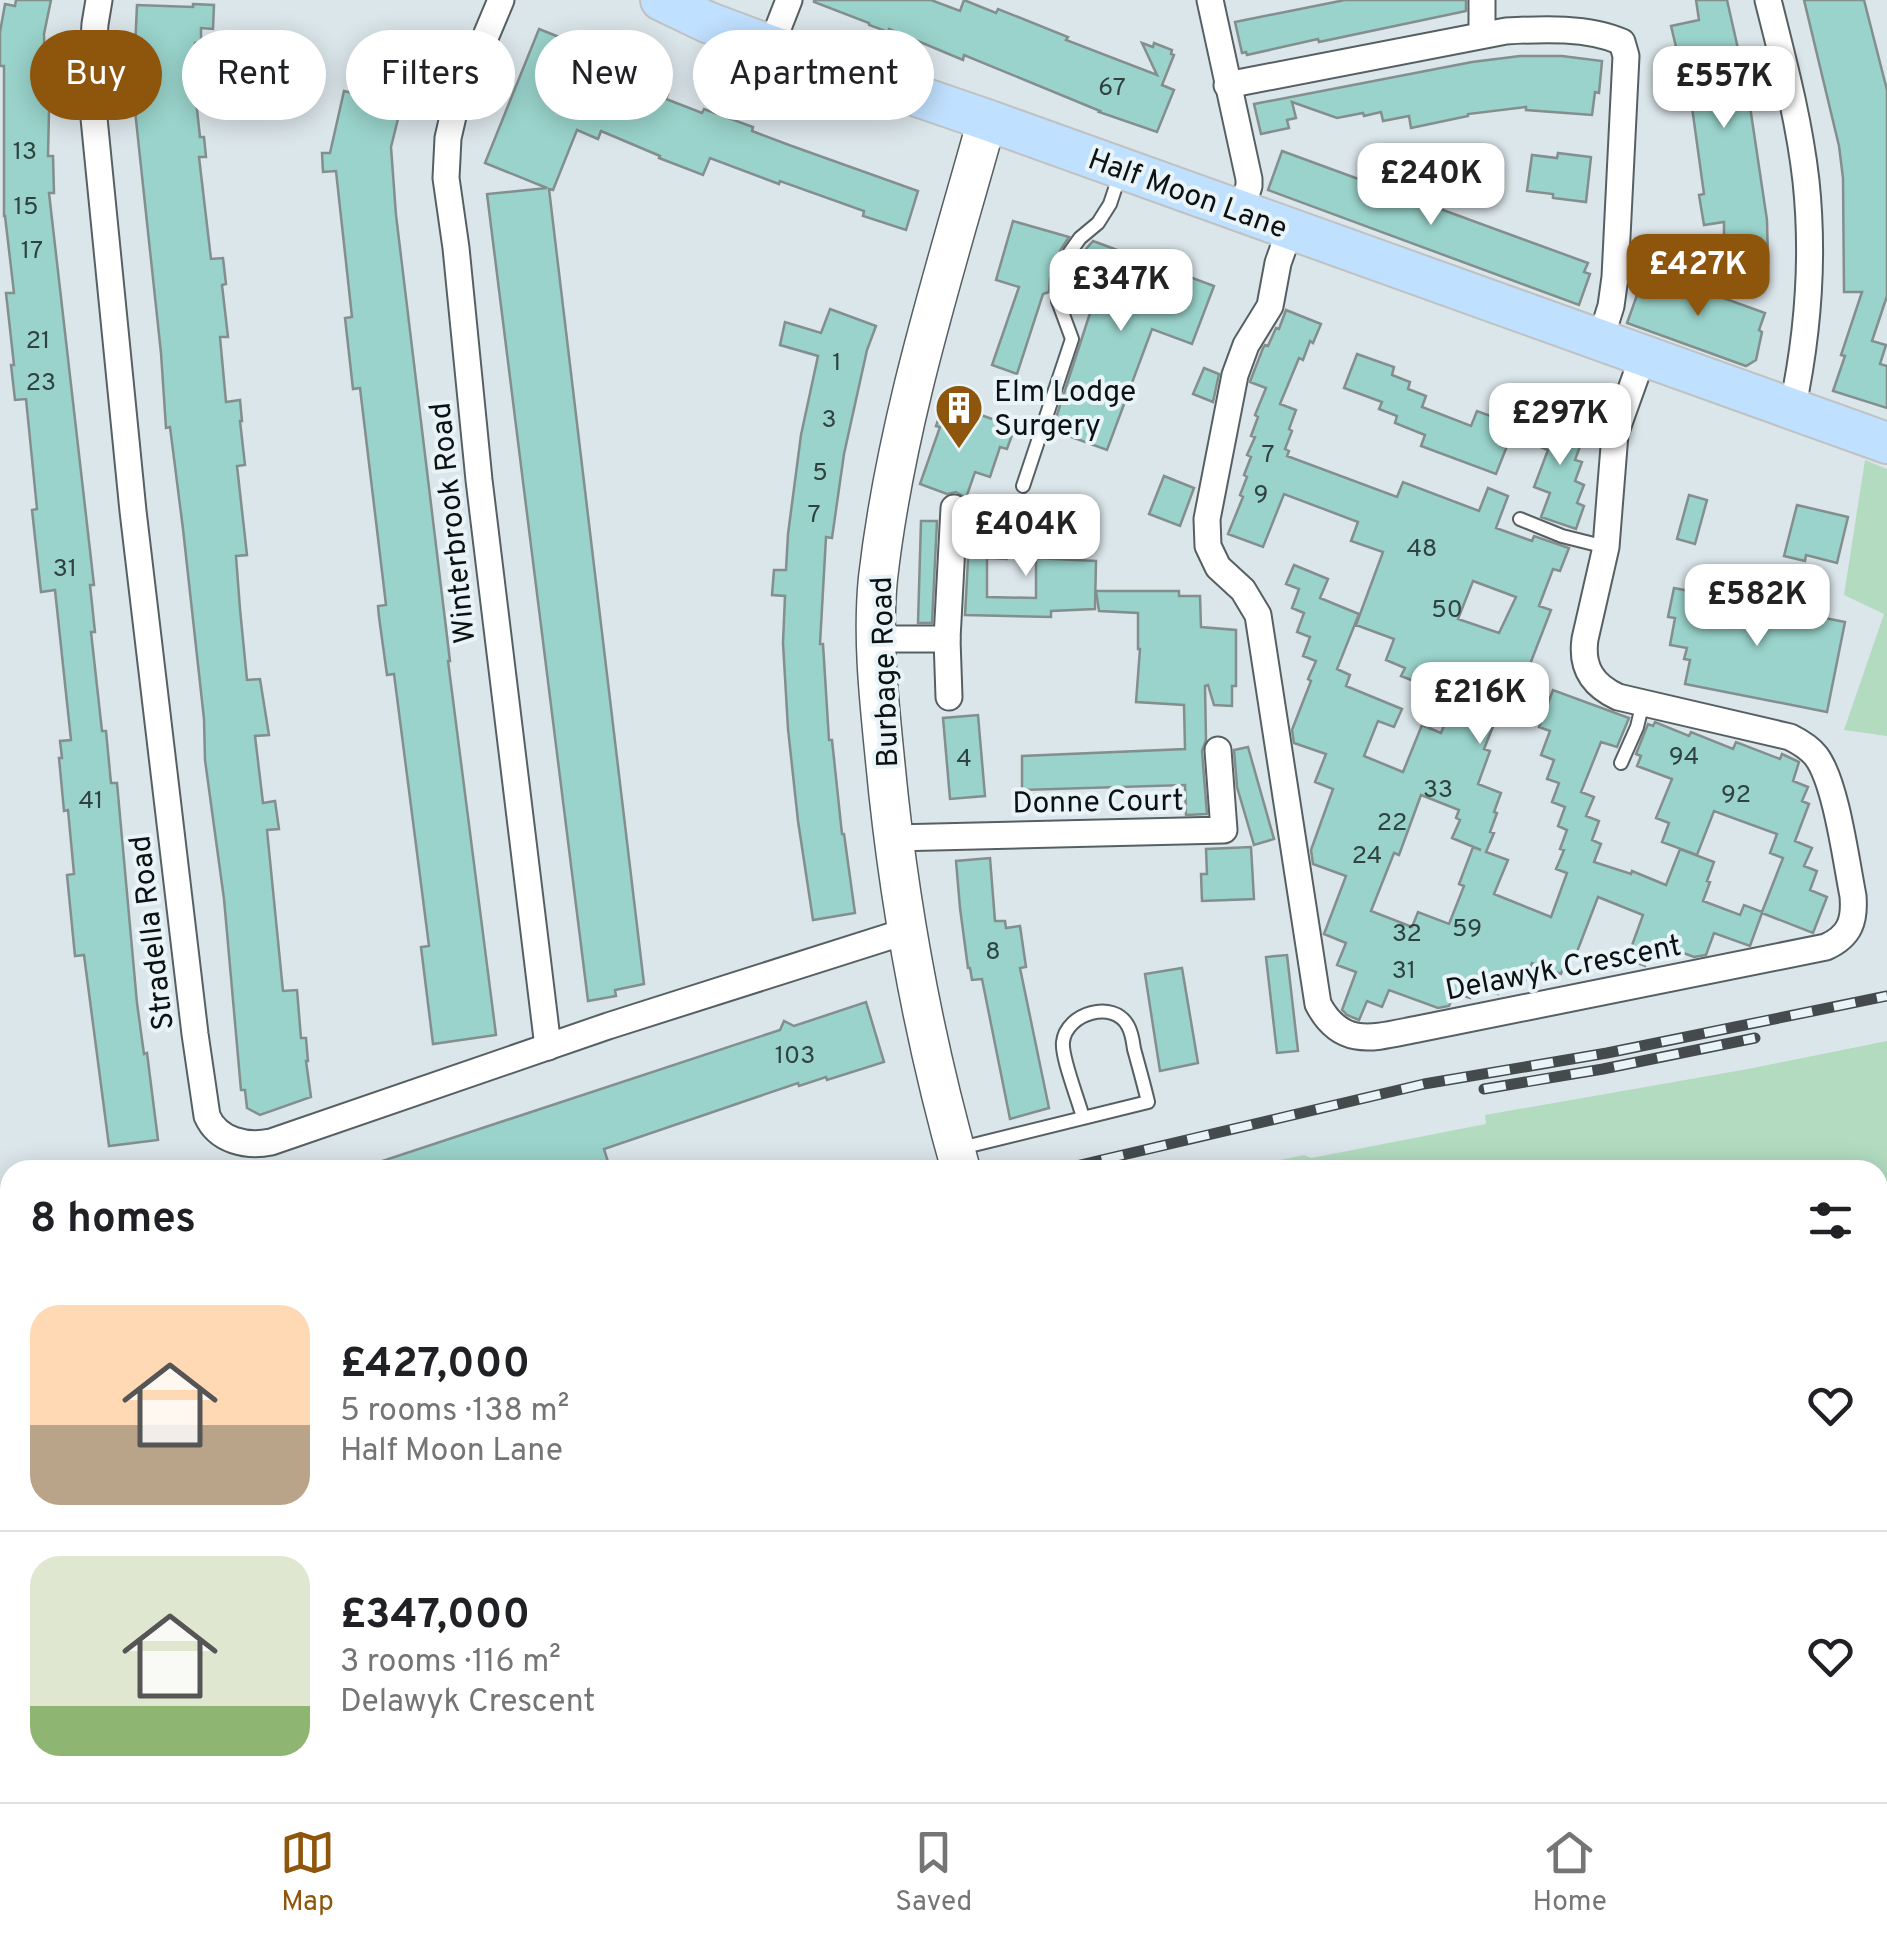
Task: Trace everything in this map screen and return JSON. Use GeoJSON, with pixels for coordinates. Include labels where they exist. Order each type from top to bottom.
{"type":"FeatureCollection","features":[{"type":"Feature","properties":{"kind":"main road","name":"Half Moon Lane"},"geometry":{"type":"LineString","coordinates":[[660,0],[728,30]]}},
{"type":"Feature","properties":{"kind":"main road","name":"Half Moon Lane"},"geometry":{"type":"LineString","coordinates":[[934,102],[1240,211],[1284,246],[1600,341],[1887,443]]}},
{"type":"Feature","properties":{"kind":"street","name":"Stradella Road"},"geometry":{"type":"LineString","coordinates":[[98,0],[91,88],[134,511],[207,1116],[218,1133],[250,1144],[271,1142],[907,931]]}},
{"type":"Feature","properties":{"kind":"street","name":"Winterbrook Road"},"geometry":{"type":"LineString","coordinates":[[502,0],[454,112],[446,178],[548,1047]]}},
{"type":"Feature","properties":{"kind":"street"},"geometry":{"type":"LineString","coordinates":[[777,30],[789,0]]}},
{"type":"Feature","properties":{"kind":"street"},"geometry":{"type":"LineString","coordinates":[[1210,0],[1249,179],[1240,211]]}},
{"type":"Feature","properties":{"kind":"street"},"geometry":{"type":"LineString","coordinates":[[1482,0],[1482,35]]}},
{"type":"Feature","properties":{"kind":"street"},"geometry":{"type":"LineString","coordinates":[[1768,0],[1790,90],[1808,201],[1810,285],[1792,410]]}},
{"type":"Feature","properties":{"kind":"street"},"geometry":{"type":"LineString","coordinates":[[1227,85],[1530,29],[1582,32],[1622,42],[1626,56],[1615,277],[1600,341]]}},
{"type":"Feature","properties":{"kind":"street","name":"Burbage Road"},"geometry":{"type":"LineString","coordinates":[[958,1160],[907,931],[893,838],[876,639],[878,581],[886,524],[917,370],[987,120]]}},
{"type":"Feature","properties":{"kind":"street","name":"Delawyk Crescent"},"geometry":{"type":"LineString","coordinates":[[1284,246],[1270,306],[1246,345],[1235,375],[1207,519],[1208,546],[1218,567],[1243,590],[1258,615],[1318,1004],[1332,1024],[1353,1037],[1376,1037],[1826,947],[1837,942],[1852,925],[1853,896],[1830,786],[1817,757],[1790,737],[1618,697],[1600,687],[1587,672],[1584,638],[1606,546],[1615,434],[1642,356]]}},
{"type":"Feature","properties":{"kind":"street"},"geometry":{"type":"LineString","coordinates":[[949,697],[947,639],[954,508]]}},
{"type":"Feature","properties":{"kind":"street"},"geometry":{"type":"LineString","coordinates":[[876,639],[947,639]]}},
{"type":"Feature","properties":{"kind":"street","name":"Donne Court"},"geometry":{"type":"LineString","coordinates":[[893,838],[1224,830],[1218,750]]}},
{"type":"Feature","properties":{"kind":"lane"},"geometry":{"type":"LineString","coordinates":[[1023,486],[1072,338],[1058,301],[1060,282],[1070,252],[1110,204],[1122,169]]}},
{"type":"Feature","properties":{"kind":"lane"},"geometry":{"type":"LineString","coordinates":[[1520,519],[1562,536],[1606,546]]}},
{"type":"Feature","properties":{"kind":"lane"},"geometry":{"type":"LineString","coordinates":[[1622,763],[1643,702]]}},
{"type":"Feature","properties":{"kind":"lane"},"geometry":{"type":"LineString","coordinates":[[958,1160],[1084,1118],[1148,1102],[1128,1024],[1116,1015],[1088,1013],[1076,1018],[1066,1031],[1062,1045],[1084,1118]]}},
{"type":"Feature","properties":{"kind":"green space"},"geometry":{"type":"Polygon","coordinates":[[[1865,460],[1887,469],[1887,736],[1844,730],[1884,614],[1844,595],[1865,460]]]}},
{"type":"Feature","properties":{"kind":"green space"},"geometry":{"type":"Polygon","coordinates":[[[1887,1041],[1887,1160],[1280,1160],[1304,1155],[1311,1158],[1486,1124],[1485,1115],[1887,1041]]]}},
{"type":"Feature","properties":{"kind":"building"},"geometry":{"type":"Polygon","coordinates":[[[16,0],[51,0],[45,30],[30,30],[30,120],[49,120],[48,156],[53,156],[54,193],[49,193],[94,585],[90,585],[95,632],[91,632],[102,731],[106,731],[111,783],[117,783],[137,1003],[158,1140],[109,1146],[84,955],[75,956],[67,875],[74,874],[59,758],[60,741],[71,740],[55,590],[41,592],[26,399],[15,400],[11,365],[6,293],[14,293],[4,216],[4,66],[0,66],[0,32],[5,4],[15,6],[16,0]]]}},
{"type":"Feature","properties":{"kind":"building"},"geometry":{"type":"Polygon","coordinates":[[[931,0],[960,11],[964,0],[996,13],[998,9],[1157,75],[1142,43],[1153,47],[1154,43],[1172,50],[1174,55],[1162,85],[1174,90],[1157,132],[964,55],[963,60],[934,48],[934,30],[883,30],[814,2],[931,0]]]}},
{"type":"Feature","properties":{"kind":"building"},"geometry":{"type":"Polygon","coordinates":[[[1345,0],[1466,0],[1466,11],[1319,42],[1318,39],[1242,53],[1235,22],[1345,0]]]}},
{"type":"Feature","properties":{"kind":"building"},"geometry":{"type":"Polygon","coordinates":[[[1696,0],[1727,0],[1748,93],[1767,220],[1768,263],[1735,262],[1735,254],[1724,254],[1724,222],[1704,225],[1699,195],[1704,194],[1691,100],[1671,26],[1699,20],[1696,0]]]}},
{"type":"Feature","properties":{"kind":"building"},"geometry":{"type":"Polygon","coordinates":[[[1804,0],[1864,0],[1887,90],[1887,296],[1872,341],[1886,345],[1880,364],[1887,366],[1887,408],[1833,391],[1862,292],[1844,292],[1839,146],[1804,0]]]}},
{"type":"Feature","properties":{"kind":"building"},"geometry":{"type":"Polygon","coordinates":[[[137,5],[214,5],[213,29],[182,30],[182,120],[198,120],[200,137],[204,137],[206,157],[199,157],[211,259],[223,258],[228,337],[220,337],[226,402],[240,400],[245,465],[237,466],[247,555],[236,556],[247,680],[260,679],[269,735],[255,736],[263,803],[275,801],[279,829],[267,830],[283,991],[297,990],[311,1097],[260,1115],[247,1108],[245,1090],[241,1090],[224,899],[205,760],[183,529],[170,427],[166,428],[136,120],[162,120],[162,30],[136,30],[137,5]]]}},
{"type":"Feature","properties":{"kind":"building"},"geometry":{"type":"Polygon","coordinates":[[[535,39],[535,120],[673,120],[673,102],[693,110],[693,120],[734,120],[753,127],[752,131],[918,191],[906,230],[863,216],[864,211],[710,158],[703,175],[601,131],[598,139],[577,130],[553,190],[549,189],[644,984],[615,990],[616,996],[588,1001],[487,194],[547,188],[485,163],[502,120],[515,120],[515,89],[535,39]]]}},
{"type":"Feature","properties":{"kind":"building"},"geometry":{"type":"Polygon","coordinates":[[[1520,56],[1602,61],[1592,115],[1526,107],[1468,114],[1411,128],[1409,116],[1383,121],[1381,112],[1337,118],[1292,102],[1296,118],[1287,120],[1289,128],[1261,134],[1254,104],[1520,56]]]}},
{"type":"Feature","properties":{"kind":"building"},"geometry":{"type":"Polygon","coordinates":[[[344,91],[346,120],[398,120],[391,147],[396,215],[496,1035],[433,1044],[421,947],[429,946],[394,674],[387,675],[379,617],[378,606],[386,605],[360,388],[353,389],[345,318],[352,317],[336,171],[323,172],[322,153],[330,153],[344,91]]]}},
{"type":"Feature","properties":{"kind":"building"},"geometry":{"type":"Polygon","coordinates":[[[1282,151],[1588,263],[1584,272],[1590,274],[1579,305],[1268,190],[1282,151]]]}},
{"type":"Feature","properties":{"kind":"building"},"geometry":{"type":"Polygon","coordinates":[[[1558,153],[1591,157],[1586,202],[1527,191],[1532,155],[1557,158],[1558,153]]]}},
{"type":"Feature","properties":{"kind":"building"},"geometry":{"type":"Polygon","coordinates":[[[1013,221],[1069,237],[1050,279],[1049,292],[1043,294],[1017,374],[992,365],[1019,287],[996,280],[1013,221]]]}},
{"type":"Feature","properties":{"kind":"building"},"geometry":{"type":"Polygon","coordinates":[[[1093,241],[1214,286],[1192,344],[1152,329],[1107,450],[1052,430],[1092,307],[1068,299],[1070,284],[1079,257],[1093,241]]]}},
{"type":"Feature","properties":{"kind":"building"},"geometry":{"type":"Polygon","coordinates":[[[1646,270],[1765,313],[1756,360],[1746,366],[1627,323],[1646,270]]]}},
{"type":"Feature","properties":{"kind":"building"},"geometry":{"type":"Polygon","coordinates":[[[830,309],[876,326],[844,454],[832,538],[826,537],[820,644],[829,740],[855,913],[813,920],[788,729],[783,643],[785,596],[772,595],[774,570],[786,570],[801,435],[818,356],[780,345],[785,322],[821,333],[830,309]]]}},
{"type":"Feature","properties":{"kind":"building"},"geometry":{"type":"Polygon","coordinates":[[[1286,310],[1321,324],[1303,360],[1299,358],[1280,404],[1296,410],[1285,449],[1289,451],[1287,456],[1397,497],[1403,482],[1479,511],[1488,488],[1508,496],[1496,528],[1532,541],[1534,536],[1569,548],[1560,571],[1553,569],[1539,606],[1551,610],[1522,685],[1511,681],[1484,749],[1490,751],[1478,784],[1501,793],[1490,832],[1494,833],[1486,852],[1508,860],[1494,894],[1551,917],[1567,873],[1556,869],[1567,830],[1558,826],[1565,807],[1552,802],[1559,783],[1547,779],[1554,760],[1541,755],[1550,731],[1539,727],[1553,690],[1629,718],[1617,747],[1601,742],[1581,792],[1594,797],[1586,816],[1599,821],[1592,840],[1601,844],[1594,862],[1666,885],[1680,849],[1714,862],[1703,901],[1740,915],[1744,905],[1762,912],[1783,858],[1770,853],[1777,834],[1714,811],[1697,855],[1662,842],[1669,823],[1656,818],[1672,779],[1637,766],[1641,756],[1636,754],[1648,724],[1653,726],[1655,722],[1733,749],[1736,742],[1799,762],[1793,781],[1808,787],[1802,801],[1809,804],[1795,841],[1812,848],[1804,866],[1817,871],[1810,890],[1827,897],[1813,933],[1762,913],[1750,946],[1714,933],[1706,955],[1694,957],[1653,946],[1645,966],[1627,959],[1643,915],[1598,897],[1575,957],[1568,955],[1561,974],[1532,963],[1523,987],[1504,979],[1498,994],[1475,986],[1470,998],[1455,993],[1449,1006],[1438,1008],[1389,990],[1382,1007],[1367,1001],[1359,1020],[1342,1010],[1356,972],[1337,965],[1346,943],[1324,934],[1346,876],[1313,864],[1311,850],[1333,789],[1315,782],[1326,754],[1294,743],[1292,730],[1316,661],[1303,656],[1310,637],[1297,632],[1304,613],[1292,608],[1299,589],[1286,584],[1294,565],[1328,579],[1320,598],[1359,614],[1337,669],[1350,675],[1346,686],[1402,709],[1394,727],[1378,721],[1364,756],[1403,772],[1422,725],[1441,733],[1455,697],[1401,676],[1405,668],[1386,660],[1394,639],[1356,625],[1383,552],[1351,541],[1358,522],[1284,494],[1263,547],[1228,534],[1243,497],[1240,495],[1247,477],[1244,475],[1251,457],[1247,455],[1258,417],[1255,415],[1266,388],[1250,382],[1263,348],[1279,329],[1286,310]],[[1473,581],[1458,619],[1499,633],[1516,597],[1473,581]],[[1421,795],[1399,855],[1394,853],[1371,911],[1412,927],[1418,912],[1449,924],[1464,886],[1459,884],[1473,847],[1481,850],[1452,838],[1460,820],[1456,818],[1459,810],[1421,795]]]}},
{"type":"Feature","properties":{"kind":"building"},"geometry":{"type":"Polygon","coordinates":[[[1357,354],[1394,367],[1392,375],[1410,382],[1408,389],[1426,396],[1422,407],[1471,426],[1477,411],[1496,418],[1492,429],[1511,436],[1496,474],[1421,446],[1425,435],[1395,423],[1397,416],[1379,409],[1382,402],[1344,388],[1357,354]]]}},
{"type":"Feature","properties":{"kind":"building"},"geometry":{"type":"Polygon","coordinates":[[[1204,368],[1219,374],[1213,402],[1193,394],[1204,368]]]}},
{"type":"Feature","properties":{"kind":"building","name":"Elm Lodge Surgery"},"geometry":{"type":"Polygon","coordinates":[[[944,402],[1015,427],[1007,449],[1000,447],[990,477],[975,472],[966,498],[920,484],[940,427],[936,426],[944,402]]]}},
{"type":"Feature","properties":{"kind":"building"},"geometry":{"type":"Polygon","coordinates":[[[1547,407],[1582,420],[1575,439],[1582,441],[1575,460],[1582,462],[1575,481],[1584,485],[1577,503],[1584,506],[1576,529],[1541,517],[1550,493],[1534,487],[1548,450],[1533,444],[1547,407]]]}},
{"type":"Feature","properties":{"kind":"building"},"geometry":{"type":"Polygon","coordinates":[[[1164,476],[1194,488],[1180,526],[1149,514],[1164,476]]]}},
{"type":"Feature","properties":{"kind":"building"},"geometry":{"type":"Polygon","coordinates":[[[1689,495],[1707,500],[1695,544],[1677,539],[1689,495]]]}},
{"type":"Feature","properties":{"kind":"building"},"geometry":{"type":"Polygon","coordinates":[[[1797,505],[1848,517],[1837,563],[1806,555],[1805,561],[1784,556],[1797,505]]]}},
{"type":"Feature","properties":{"kind":"building"},"geometry":{"type":"Polygon","coordinates":[[[921,521],[937,521],[932,623],[918,623],[921,521]]]}},
{"type":"Feature","properties":{"kind":"building"},"geometry":{"type":"Polygon","coordinates":[[[970,522],[1008,523],[1007,559],[987,558],[987,597],[1036,598],[1036,558],[1096,561],[1095,609],[1051,611],[1051,617],[965,615],[970,522]]]}},
{"type":"Feature","properties":{"kind":"building"},"geometry":{"type":"Polygon","coordinates":[[[1674,588],[1845,622],[1827,712],[1685,684],[1690,660],[1684,659],[1687,648],[1670,645],[1675,618],[1668,617],[1674,588]]]}},
{"type":"Feature","properties":{"kind":"building"},"geometry":{"type":"Polygon","coordinates":[[[1096,591],[1179,591],[1179,596],[1200,596],[1201,627],[1236,630],[1232,706],[1214,705],[1208,685],[1205,686],[1206,740],[1202,751],[1207,814],[1186,815],[1185,785],[1022,790],[1022,756],[1185,749],[1184,705],[1136,702],[1138,613],[1099,611],[1096,591]]]}},
{"type":"Feature","properties":{"kind":"building"},"geometry":{"type":"Polygon","coordinates":[[[978,715],[985,796],[950,799],[943,718],[978,715]]]}},
{"type":"Feature","properties":{"kind":"building"},"geometry":{"type":"Polygon","coordinates":[[[1248,747],[1274,839],[1254,845],[1237,787],[1234,750],[1248,747]]]}},
{"type":"Feature","properties":{"kind":"building"},"geometry":{"type":"Polygon","coordinates":[[[1251,847],[1254,899],[1202,901],[1201,874],[1207,874],[1206,849],[1251,847]]]}},
{"type":"Feature","properties":{"kind":"building"},"geometry":{"type":"Polygon","coordinates":[[[990,858],[995,921],[1005,921],[1006,928],[1020,926],[1026,967],[1020,968],[1049,1108],[1010,1119],[982,979],[972,980],[968,968],[956,861],[990,858]]]}},
{"type":"Feature","properties":{"kind":"building"},"geometry":{"type":"Polygon","coordinates":[[[1287,955],[1298,1051],[1277,1053],[1266,957],[1287,955]]]}},
{"type":"Feature","properties":{"kind":"building"},"geometry":{"type":"Polygon","coordinates":[[[1182,968],[1198,1063],[1160,1071],[1145,974],[1182,968]]]}},
{"type":"Feature","properties":{"kind":"building"},"geometry":{"type":"Polygon","coordinates":[[[866,1002],[884,1062],[827,1080],[826,1077],[799,1086],[798,1083],[604,1149],[607,1160],[385,1160],[780,1030],[784,1021],[794,1026],[866,1002]]]}},
{"type":"Feature","properties":{"kind":"railway"},"geometry":{"type":"LineString","coordinates":[[1101,1160],[1424,1084],[1607,1053],[1887,996]]}},
{"type":"Feature","properties":{"kind":"railway"},"geometry":{"type":"LineString","coordinates":[[1484,1089],[1755,1038]]}},
{"type":"Feature","properties":{"kind":"place","name":"Elm Lodge Surgery"},"geometry":{"type":"Point","coordinates":[959,450]}}]}
